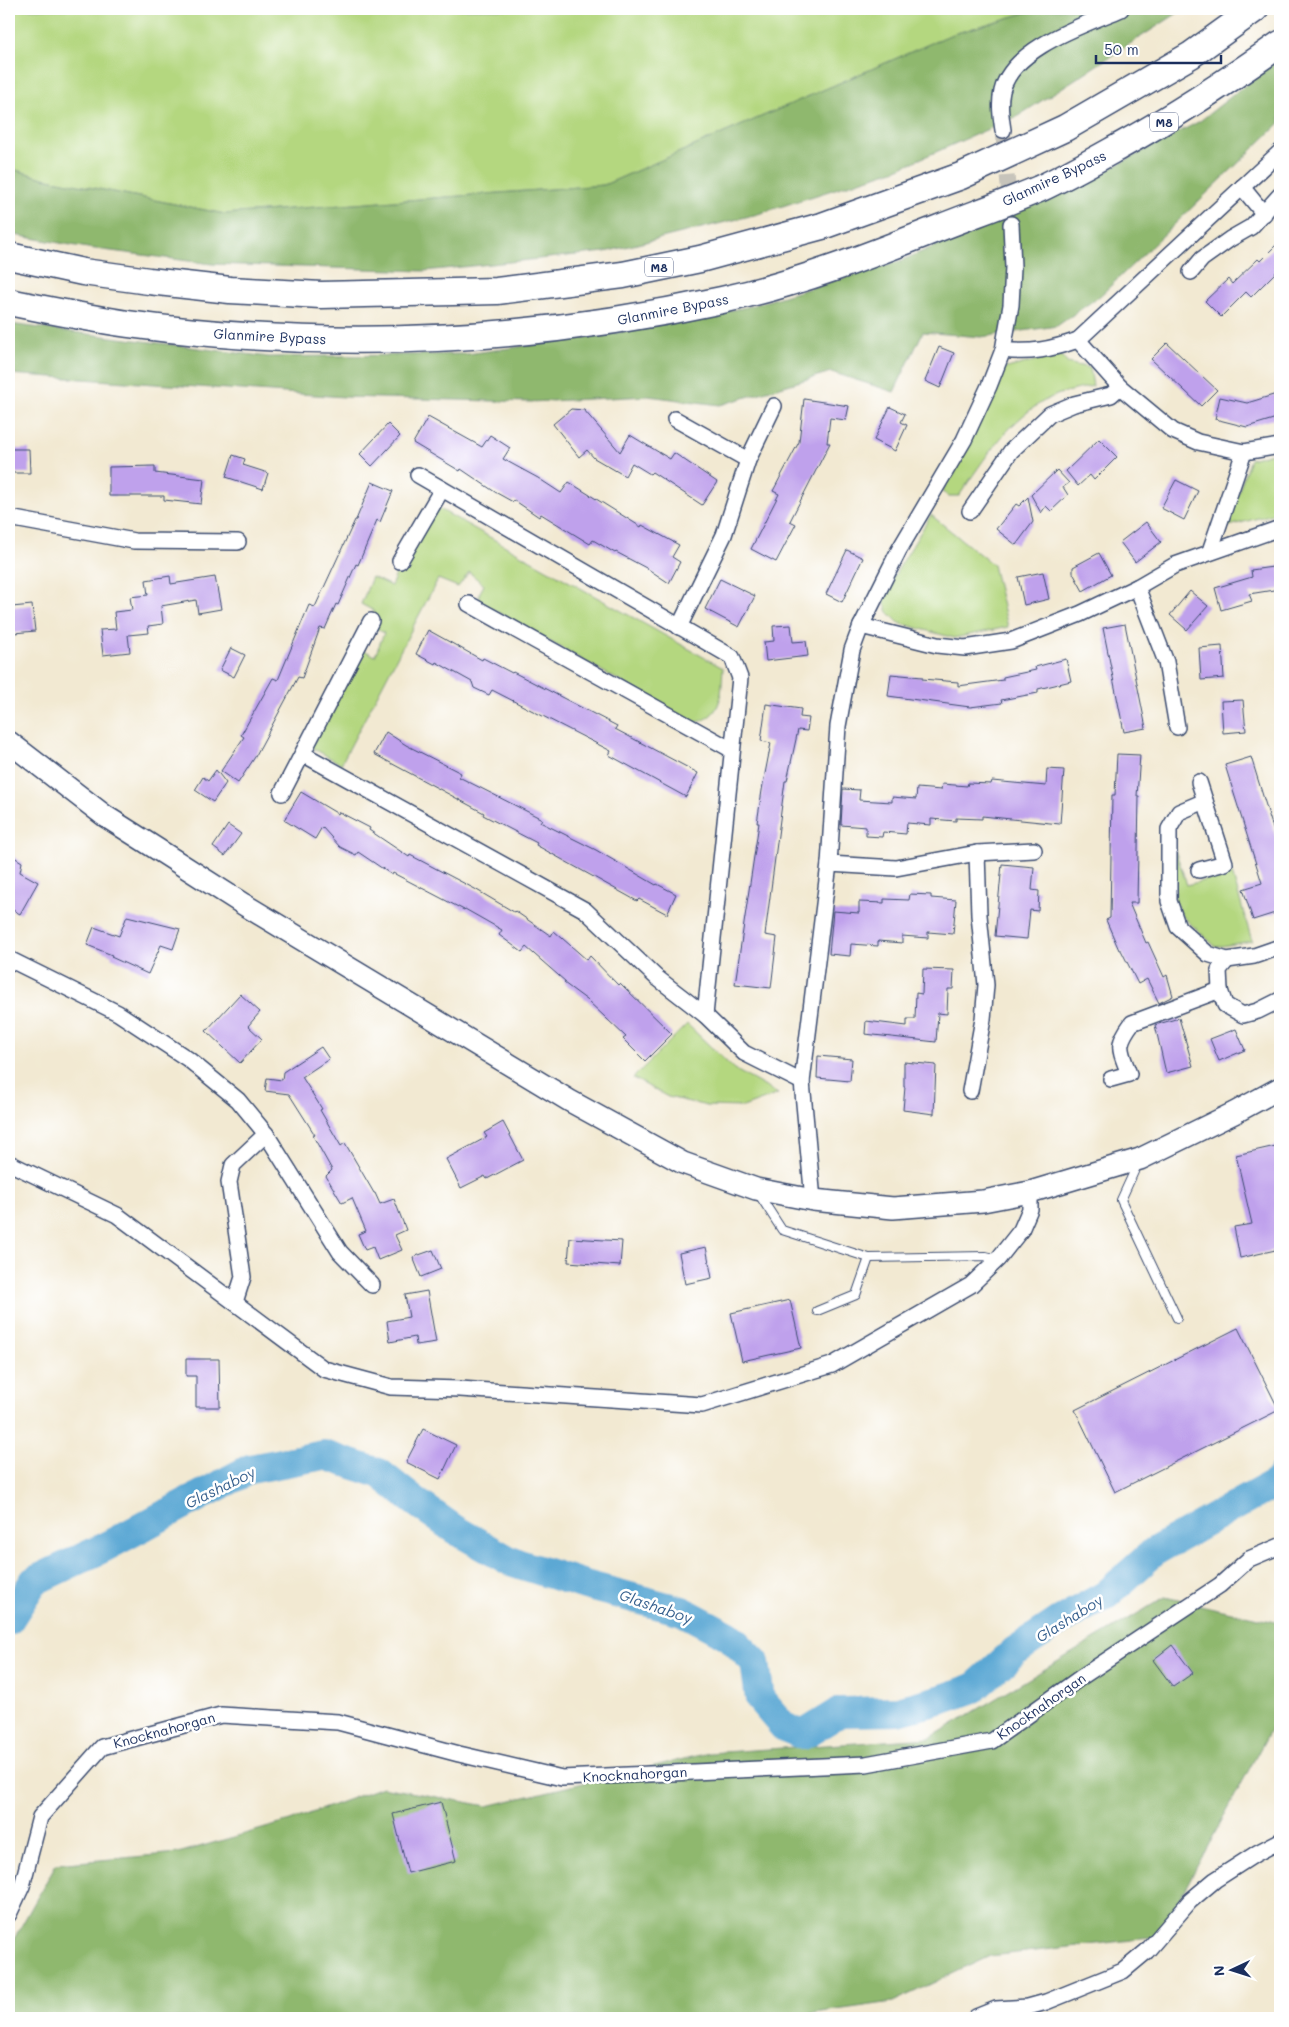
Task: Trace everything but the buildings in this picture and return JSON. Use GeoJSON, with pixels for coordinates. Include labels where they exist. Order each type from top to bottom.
{"type":"FeatureCollection","features":[{"type":"Feature","properties":{"kind":"highway","name":"M8"},"geometry":{"type":"LineString","coordinates":[[9,256],[83,272],[150,282],[230,290],[321,295],[497,291],[622,275],[700,259],[813,229],[899,200],[961,176],[1065,128],[1191,54],[1255,9]]}},
{"type":"Feature","properties":{"kind":"highway","name":"Glanmire Bypass"},"geometry":{"type":"LineString","coordinates":[[9,302],[124,323],[182,330],[358,340],[445,338],[534,332],[610,322],[723,300],[846,264],[1040,188],[1167,120],[1224,85],[1280,44]]}},
{"type":"Feature","properties":{"kind":"main road"},"geometry":{"type":"LineString","coordinates":[[9,742],[104,816],[242,904],[570,1101],[683,1163],[756,1189],[813,1200],[893,1208],[983,1200],[1030,1192],[1140,1159],[1234,1114],[1280,1088]]}},
{"type":"Feature","properties":{"kind":"street"},"geometry":{"type":"LineString","coordinates":[[1003,130],[1000,109],[1002,92],[1006,78],[1015,67],[1029,53],[1121,9]]}},
{"type":"Feature","properties":{"kind":"street"},"geometry":{"type":"LineString","coordinates":[[1003,350],[1022,353],[1053,349],[1078,340],[1280,152]]}},
{"type":"Feature","properties":{"kind":"street"},"geometry":{"type":"LineString","coordinates":[[1242,187],[1264,214]]}},
{"type":"Feature","properties":{"kind":"street"},"geometry":{"type":"LineString","coordinates":[[1191,272],[1202,259],[1230,239],[1251,228],[1280,195]]}},
{"type":"Feature","properties":{"kind":"street"},"geometry":{"type":"LineString","coordinates":[[813,1200],[802,1082],[829,864],[838,726],[852,650],[861,626],[899,550],[964,440],[1003,350],[1011,305],[1013,268],[1011,224]]}},
{"type":"Feature","properties":{"kind":"street"},"geometry":{"type":"LineString","coordinates":[[1078,340],[1120,386],[1173,431],[1198,442],[1244,452],[1280,446]]}},
{"type":"Feature","properties":{"kind":"street"},"geometry":{"type":"LineString","coordinates":[[970,510],[1011,451],[1050,414],[1074,404],[1111,395],[1120,386]]}},
{"type":"Feature","properties":{"kind":"street"},"geometry":{"type":"LineString","coordinates":[[679,627],[724,535],[748,460],[774,406]]}},
{"type":"Feature","properties":{"kind":"street"},"geometry":{"type":"LineString","coordinates":[[675,419],[748,460]]}},
{"type":"Feature","properties":{"kind":"street"},"geometry":{"type":"LineString","coordinates":[[1210,551],[1244,452]]}},
{"type":"Feature","properties":{"kind":"street"},"geometry":{"type":"LineString","coordinates":[[418,475],[732,657],[740,678],[704,1015]]}},
{"type":"Feature","properties":{"kind":"street"},"geometry":{"type":"LineString","coordinates":[[400,561],[442,489]]}},
{"type":"Feature","properties":{"kind":"street"},"geometry":{"type":"LineString","coordinates":[[9,518],[134,541],[238,542]]}},
{"type":"Feature","properties":{"kind":"street"},"geometry":{"type":"LineString","coordinates":[[861,626],[937,646],[965,648],[1011,641],[1080,614],[1137,587],[1174,565],[1280,528]]}},
{"type":"Feature","properties":{"kind":"street"},"geometry":{"type":"LineString","coordinates":[[1137,587],[1166,662],[1177,727]]}},
{"type":"Feature","properties":{"kind":"street"},"geometry":{"type":"LineString","coordinates":[[469,604],[732,750]]}},
{"type":"Feature","properties":{"kind":"street"},"geometry":{"type":"LineString","coordinates":[[282,794],[371,621]]}},
{"type":"Feature","properties":{"kind":"street"},"geometry":{"type":"LineString","coordinates":[[303,754],[585,910],[656,977],[704,1015],[744,1054],[802,1082]]}},
{"type":"Feature","properties":{"kind":"street"},"geometry":{"type":"LineString","coordinates":[[1199,782],[1225,863],[1199,870]]}},
{"type":"Feature","properties":{"kind":"street"},"geometry":{"type":"LineString","coordinates":[[1205,801],[1179,812],[1169,829],[1169,901],[1178,927],[1208,954],[1227,960],[1254,956],[1280,947]]}},
{"type":"Feature","properties":{"kind":"street"},"geometry":{"type":"LineString","coordinates":[[829,864],[896,868],[977,854],[1034,850]]}},
{"type":"Feature","properties":{"kind":"street"},"geometry":{"type":"LineString","coordinates":[[970,1091],[983,1019],[986,985],[979,915],[977,854]]}},
{"type":"Feature","properties":{"kind":"street"},"geometry":{"type":"LineString","coordinates":[[9,959],[118,1013],[188,1059],[238,1100],[266,1134],[340,1252],[372,1285]]}},
{"type":"Feature","properties":{"kind":"street"},"geometry":{"type":"LineString","coordinates":[[1227,960],[1219,970],[1220,990],[1226,1006],[1244,1015],[1258,1011],[1280,1000]]}},
{"type":"Feature","properties":{"kind":"street"},"geometry":{"type":"LineString","coordinates":[[1111,1079],[1129,1074],[1119,1046],[1123,1035],[1132,1023],[1220,990]]}},
{"type":"Feature","properties":{"kind":"street"},"geometry":{"type":"LineString","coordinates":[[235,1302],[243,1277],[229,1182],[233,1165],[266,1134]]}},
{"type":"Feature","properties":{"kind":"street"},"geometry":{"type":"LineString","coordinates":[[9,1163],[117,1215],[324,1368],[391,1387],[470,1390],[702,1405],[832,1365],[971,1285],[998,1259],[1022,1230],[1030,1209],[1030,1192]]}},
{"type":"Feature","properties":{"kind":"street","name":"Knocknahorgan"},"geometry":{"type":"LineString","coordinates":[[9,1914],[22,1886],[40,1817],[102,1747],[221,1715],[338,1722],[459,1754],[562,1778],[866,1764],[992,1740],[1080,1678],[1220,1585],[1248,1559],[1280,1546]]}},
{"type":"Feature","properties":{"kind":"street"},"geometry":{"type":"LineString","coordinates":[[976,2017],[996,2008],[1028,2007],[1046,2002],[1123,1971],[1148,1951],[1190,1901],[1215,1880],[1257,1853],[1280,1841]]}},
{"type":"Feature","properties":{"kind":"lane"},"geometry":{"type":"LineString","coordinates":[[1140,1159],[1121,1200],[1177,1318]]}},
{"type":"Feature","properties":{"kind":"lane"},"geometry":{"type":"LineString","coordinates":[[756,1189],[782,1230],[869,1258],[986,1256],[998,1259]]}},
{"type":"Feature","properties":{"kind":"lane"},"geometry":{"type":"LineString","coordinates":[[817,1311],[856,1295],[869,1258]]}},
{"type":"Feature","properties":{"kind":"green space"},"geometry":{"type":"Polygon","coordinates":[[[9,9],[1038,9],[950,35],[604,185],[225,214],[43,178],[9,168],[9,9]]]}},
{"type":"Feature","properties":{"kind":"green space"},"geometry":{"type":"Polygon","coordinates":[[[1038,9],[1184,9],[1018,116],[897,169],[758,214],[605,252],[424,271],[212,264],[88,248],[9,234],[9,168],[43,178],[225,214],[604,185],[950,35],[1038,9]]]}},
{"type":"Feature","properties":{"kind":"green space"},"geometry":{"type":"Polygon","coordinates":[[[1280,58],[1280,123],[1101,295],[1057,326],[981,337],[923,332],[894,392],[831,372],[720,405],[648,396],[530,402],[344,397],[9,374],[9,324],[269,357],[467,354],[616,333],[747,307],[900,261],[1079,185],[1200,121],[1280,58]]]}},
{"type":"Feature","properties":{"kind":"green space"},"geometry":{"type":"Polygon","coordinates":[[[1059,352],[1067,363],[1090,368],[1093,386],[1057,395],[1037,405],[1011,427],[989,453],[959,496],[949,496],[942,492],[1003,369],[1053,356],[1059,352]]]}},
{"type":"Feature","properties":{"kind":"green space"},"geometry":{"type":"Polygon","coordinates":[[[1280,451],[1280,512],[1226,527],[1250,459],[1280,451]]]}},
{"type":"Feature","properties":{"kind":"green space"},"geometry":{"type":"Polygon","coordinates":[[[436,507],[723,668],[721,695],[716,709],[704,720],[694,723],[480,602],[479,594],[484,585],[469,572],[458,587],[438,579],[341,764],[311,747],[362,649],[375,656],[384,633],[372,626],[374,611],[361,604],[372,577],[391,586],[423,511],[436,507]]]}},
{"type":"Feature","properties":{"kind":"green space"},"geometry":{"type":"Polygon","coordinates":[[[931,515],[993,565],[1008,627],[954,638],[899,623],[888,612],[882,596],[931,515]]]}},
{"type":"Feature","properties":{"kind":"green space"},"geometry":{"type":"Polygon","coordinates":[[[1175,850],[1187,885],[1232,873],[1252,941],[1216,947],[1182,916],[1175,902],[1175,850]]]}},
{"type":"Feature","properties":{"kind":"green space"},"geometry":{"type":"Polygon","coordinates":[[[687,1024],[734,1069],[778,1094],[743,1107],[707,1106],[668,1097],[633,1078],[687,1024]]]}},
{"type":"Feature","properties":{"kind":"green space"},"geometry":{"type":"Polygon","coordinates":[[[1165,1597],[1280,1623],[1280,1712],[1159,1937],[990,1956],[893,2002],[779,2018],[9,2018],[9,1948],[56,1864],[178,1853],[290,1821],[382,1787],[487,1806],[709,1753],[930,1738],[1165,1597]]]}},
{"type":"Feature","properties":{"kind":"waterway","name":"Glashaboy"},"geometry":{"type":"LineString","coordinates":[[9,1620],[34,1581],[103,1548],[250,1469],[324,1455],[379,1473],[454,1529],[510,1561],[585,1585],[682,1611],[729,1636],[755,1662],[760,1699],[784,1727],[803,1735],[840,1712],[898,1711],[943,1699],[974,1688],[1015,1651],[1061,1620],[1106,1595],[1155,1551],[1276,1483],[1280,1478]]}},
{"type":"Feature","properties":{"kind":"tunnel"},"geometry":{"type":"LineString","coordinates":[[1003,130],[1010,208]]}}]}
